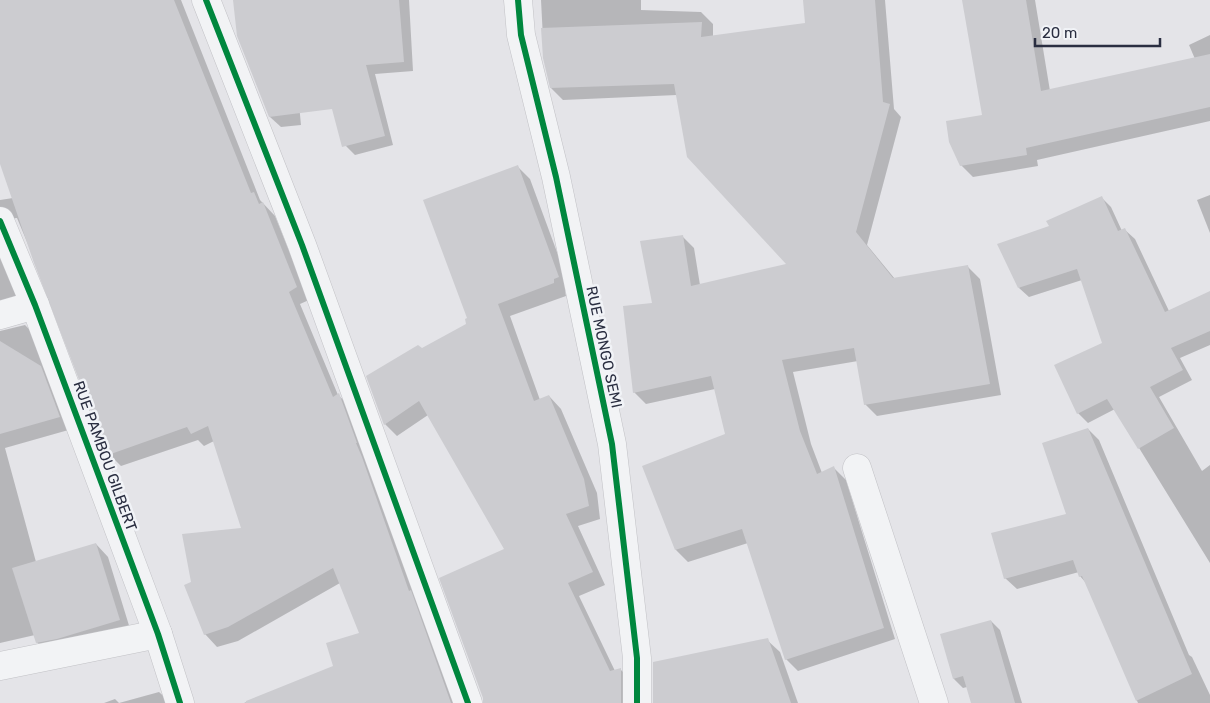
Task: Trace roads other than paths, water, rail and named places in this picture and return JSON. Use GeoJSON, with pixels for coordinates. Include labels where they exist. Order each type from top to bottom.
{"type":"FeatureCollection","features":[{"type":"Feature","properties":{"kind":"street"},"geometry":{"type":"LineString","coordinates":[[206,0],[302,245],[468,703]]}},
{"type":"Feature","properties":{"kind":"street","name":"RUE MONGO SEMI"},"geometry":{"type":"LineString","coordinates":[[518,0],[521,35],[556,177],[612,444],[637,658],[637,703]]}},
{"type":"Feature","properties":{"kind":"street","name":"RUE PAMBOU GILBERT"},"geometry":{"type":"LineString","coordinates":[[0,221],[35,306],[158,634],[180,703]]}},
{"type":"Feature","properties":{"kind":"street"},"geometry":{"type":"LineString","coordinates":[[0,315],[35,306]]}},
{"type":"Feature","properties":{"kind":"street"},"geometry":{"type":"LineString","coordinates":[[857,468],[934,703]]}},
{"type":"Feature","properties":{"kind":"street"},"geometry":{"type":"LineString","coordinates":[[0,666],[158,634]]}}]}
